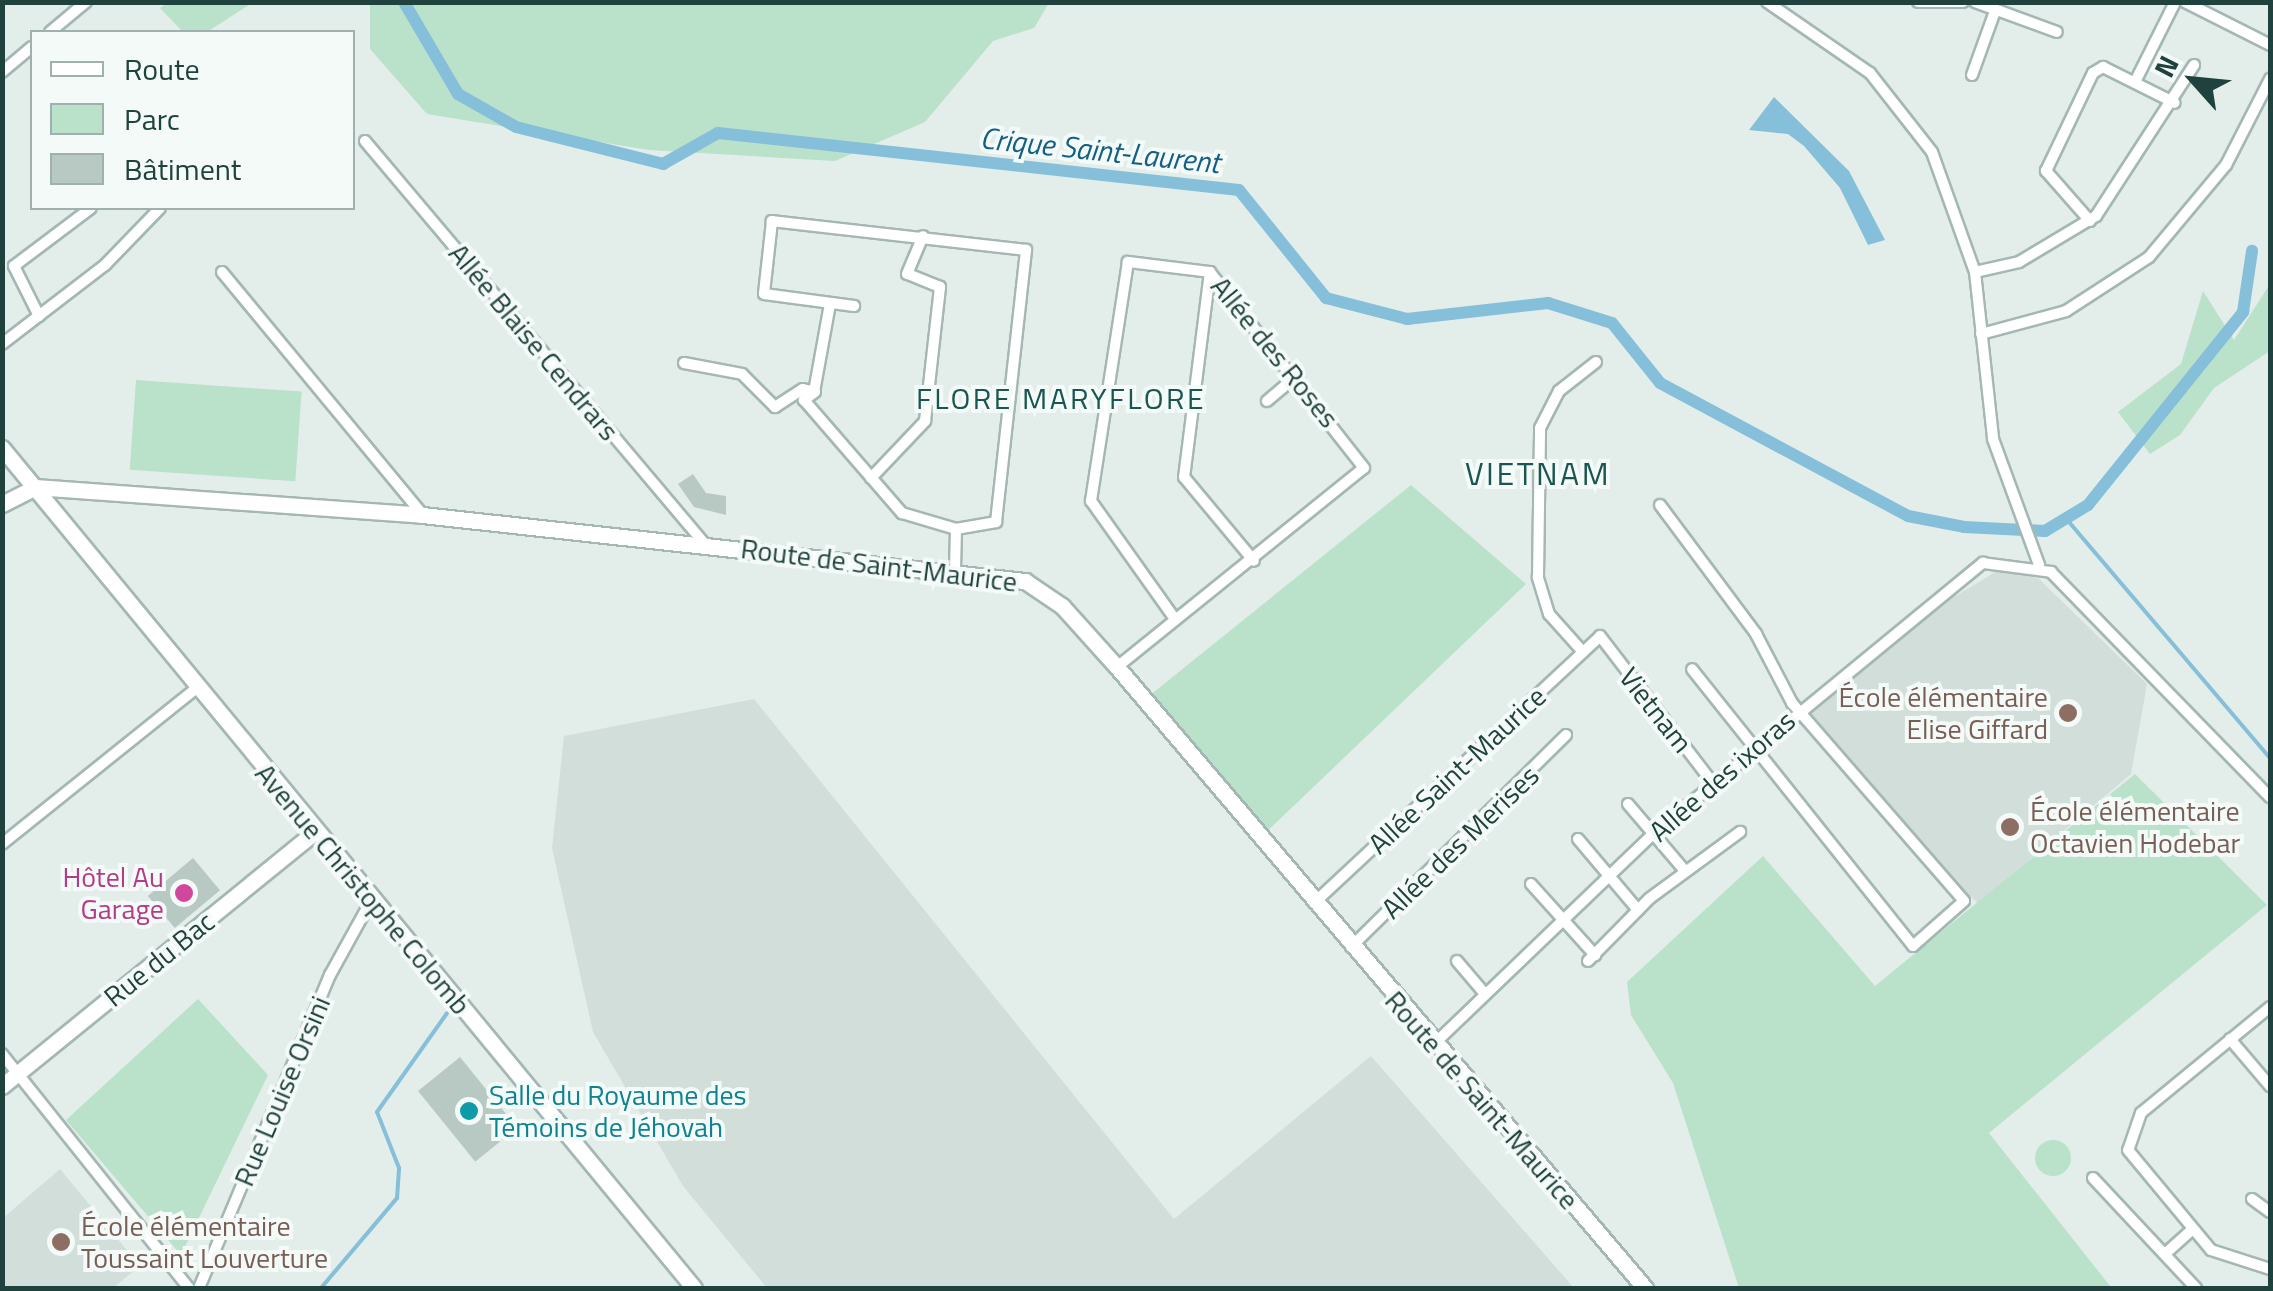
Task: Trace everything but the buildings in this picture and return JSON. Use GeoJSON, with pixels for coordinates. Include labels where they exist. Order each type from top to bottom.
{"type":"FeatureCollection","features":[{"type":"Feature","properties":{"kind":"street"},"geometry":{"type":"LineString","coordinates":[[52,30],[86,2]]}},
{"type":"Feature","properties":{"kind":"street"},"geometry":{"type":"LineString","coordinates":[[1767,2],[1870,73],[1915,123],[1975,272],[1992,438],[2034,540],[2038,565],[2270,797]]}},
{"type":"Feature","properties":{"kind":"street"},"geometry":{"type":"LineString","coordinates":[[1918,2],[1963,2]]}},
{"type":"Feature","properties":{"kind":"street"},"geometry":{"type":"LineString","coordinates":[[1975,2],[1994,14],[2058,32]]}},
{"type":"Feature","properties":{"kind":"street"},"geometry":{"type":"LineString","coordinates":[[2136,82],[2175,2]]}},
{"type":"Feature","properties":{"kind":"street"},"geometry":{"type":"LineString","coordinates":[[2185,2],[2270,45]]}},
{"type":"Feature","properties":{"kind":"street"},"geometry":{"type":"LineString","coordinates":[[1972,75],[1994,14]]}},
{"type":"Feature","properties":{"kind":"street"},"geometry":{"type":"LineString","coordinates":[[2,72],[30,49]]}},
{"type":"Feature","properties":{"kind":"street"},"geometry":{"type":"LineString","coordinates":[[1975,272],[2019,262],[2090,221],[2175,103],[2194,64]]}},
{"type":"Feature","properties":{"kind":"street"},"geometry":{"type":"LineString","coordinates":[[2090,221],[2047,164],[2097,69],[2136,82],[2175,103]]}},
{"type":"Feature","properties":{"kind":"street"},"geometry":{"type":"LineString","coordinates":[[1981,334],[2066,311],[2149,257],[2226,166],[2270,79]]}},
{"type":"Feature","properties":{"kind":"street","name":"Allée Blaise Cendrars"},"geometry":{"type":"LineString","coordinates":[[365,141],[704,542]]}},
{"type":"Feature","properties":{"kind":"street"},"geometry":{"type":"LineString","coordinates":[[39,316],[14,266],[88,210]]}},
{"type":"Feature","properties":{"kind":"street"},"geometry":{"type":"LineString","coordinates":[[2,344],[158,210]]}},
{"type":"Feature","properties":{"kind":"street"},"geometry":{"type":"LineString","coordinates":[[815,392],[804,400],[907,516],[956,529],[989,528],[997,519],[1028,253],[923,236],[772,220],[763,292],[854,306]]}},
{"type":"Feature","properties":{"kind":"street"},"geometry":{"type":"LineString","coordinates":[[871,478],[926,420],[940,287],[908,274],[923,236]]}},
{"type":"Feature","properties":{"kind":"street","name":"Allée des Roses"},"geometry":{"type":"LineString","coordinates":[[1117,668],[1172,615],[1254,561],[1364,468],[1299,374],[1210,272],[1126,264],[1090,496],[1172,615]]}},
{"type":"Feature","properties":{"kind":"street"},"geometry":{"type":"LineString","coordinates":[[222,272],[422,515]]}},
{"type":"Feature","properties":{"kind":"street"},"geometry":{"type":"LineString","coordinates":[[1210,272],[1184,477],[1254,561]]}},
{"type":"Feature","properties":{"kind":"street"},"geometry":{"type":"LineString","coordinates":[[815,392],[809,383],[830,304]]}},
{"type":"Feature","properties":{"kind":"street"},"geometry":{"type":"LineString","coordinates":[[1583,652],[1550,614],[1538,578],[1540,428],[1559,391],[1596,362]]}},
{"type":"Feature","properties":{"kind":"street"},"geometry":{"type":"LineString","coordinates":[[684,363],[742,374],[774,407],[803,389],[815,392]]}},
{"type":"Feature","properties":{"kind":"street"},"geometry":{"type":"LineString","coordinates":[[1266,401],[1299,374]]}},
{"type":"Feature","properties":{"kind":"street","name":"Avenue Christophe Colomb"},"geometry":{"type":"LineString","coordinates":[[2,448],[694,1288]]}},
{"type":"Feature","properties":{"kind":"street"},"geometry":{"type":"LineString","coordinates":[[2,504],[35,487]]}},
{"type":"Feature","properties":{"kind":"street","name":"Route de Saint-Maurice"},"geometry":{"type":"LineString","coordinates":[[35,487],[422,515],[704,542],[955,570],[1046,593],[1117,668],[1313,904],[1645,1288]]}},
{"type":"Feature","properties":{"kind":"street"},"geometry":{"type":"LineString","coordinates":[[1660,506],[1756,634],[1798,711],[1964,901],[1913,946],[1752,750],[1692,669]]}},
{"type":"Feature","properties":{"kind":"street"},"geometry":{"type":"LineString","coordinates":[[955,570],[956,529]]}},
{"type":"Feature","properties":{"kind":"street","name":"Allée des ixoras"},"geometry":{"type":"LineString","coordinates":[[1433,1044],[1654,833],[1965,569],[2038,565]]}},
{"type":"Feature","properties":{"kind":"street","name":"Allée Saint-Maurice"},"geometry":{"type":"LineString","coordinates":[[1313,904],[1600,636]]}},
{"type":"Feature","properties":{"kind":"street","name":"Vietnam"},"geometry":{"type":"LineString","coordinates":[[1600,636],[1712,782]]}},
{"type":"Feature","properties":{"kind":"street"},"geometry":{"type":"LineString","coordinates":[[2,844],[198,688]]}},
{"type":"Feature","properties":{"kind":"street","name":"Allée des Merises"},"geometry":{"type":"LineString","coordinates":[[1350,947],[1566,734]]}},
{"type":"Feature","properties":{"kind":"street"},"geometry":{"type":"LineString","coordinates":[[1628,804],[1685,871]]}},
{"type":"Feature","properties":{"kind":"street","name":"Rue du Bac"},"geometry":{"type":"LineString","coordinates":[[2,1086],[315,832]]}},
{"type":"Feature","properties":{"kind":"street"},"geometry":{"type":"LineString","coordinates":[[1531,884],[1591,958],[1638,910],[1740,832]]}},
{"type":"Feature","properties":{"kind":"street"},"geometry":{"type":"LineString","coordinates":[[1578,839],[1638,910]]}},
{"type":"Feature","properties":{"kind":"street","name":"Rue Louise Orsini"},"geometry":{"type":"LineString","coordinates":[[200,1288],[330,974],[372,899]]}},
{"type":"Feature","properties":{"kind":"street"},"geometry":{"type":"LineString","coordinates":[[1457,962],[1484,994]]}},
{"type":"Feature","properties":{"kind":"street"},"geometry":{"type":"LineString","coordinates":[[2270,1007],[2141,1113],[2128,1140],[2133,1161],[2220,1256],[2270,1269]]}},
{"type":"Feature","properties":{"kind":"street"},"geometry":{"type":"LineString","coordinates":[[2230,1039],[2270,1086]]}},
{"type":"Feature","properties":{"kind":"street"},"geometry":{"type":"LineString","coordinates":[[2,1054],[190,1288]]}},
{"type":"Feature","properties":{"kind":"street"},"geometry":{"type":"LineString","coordinates":[[2093,1178],[2196,1288]]}},
{"type":"Feature","properties":{"kind":"street"},"geometry":{"type":"LineString","coordinates":[[2252,1199],[2270,1212]]}},
{"type":"Feature","properties":{"kind":"street"},"geometry":{"type":"LineString","coordinates":[[2166,1253],[2193,1229]]}},
{"type":"Feature","properties":{"kind":"shaded area"},"geometry":{"type":"Polygon","coordinates":[[[1997,571],[2038,578],[2147,684],[2131,774],[1978,903],[1921,852],[1810,715],[1916,620],[1997,571]]]}},
{"type":"Feature","properties":{"kind":"shaded area"},"geometry":{"type":"Polygon","coordinates":[[[754,699],[1174,1219],[1371,1056],[1574,1288],[767,1288],[683,1186],[593,1032],[552,848],[564,736],[754,699]]]}},
{"type":"Feature","properties":{"kind":"shaded area","name":"École élémentaire Toussaint Louverture"},"geometry":{"type":"Polygon","coordinates":[[[60,1169],[140,1266],[113,1288],[3,1288],[3,1218],[60,1169]]]}},
{"type":"Feature","properties":{"kind":"green space"},"geometry":{"type":"Polygon","coordinates":[[[167,2],[252,3],[210,30],[181,30],[160,8],[167,2]]]}},
{"type":"Feature","properties":{"kind":"green space"},"geometry":{"type":"Polygon","coordinates":[[[370,2],[1049,3],[1034,28],[993,41],[925,122],[835,161],[649,150],[427,114],[370,49],[370,2]]]}},
{"type":"Feature","properties":{"kind":"green space"},"geometry":{"type":"Polygon","coordinates":[[[2270,284],[2270,351],[2214,388],[2180,435],[2150,454],[2118,412],[2181,364],[2203,291],[2234,340],[2270,284]]]}},
{"type":"Feature","properties":{"kind":"green space"},"geometry":{"type":"Polygon","coordinates":[[[136,380],[302,392],[295,481],[130,470],[136,380]]]}},
{"type":"Feature","properties":{"kind":"green space"},"geometry":{"type":"Polygon","coordinates":[[[1411,485],[1526,584],[1259,839],[1144,700],[1411,485]]]}},
{"type":"Feature","properties":{"kind":"green space"},"geometry":{"type":"Polygon","coordinates":[[[2135,774],[2267,905],[1989,1133],[2110,1286],[1739,1288],[1673,1083],[1631,1015],[1627,982],[1763,856],[1875,986],[2135,774]]]}},
{"type":"Feature","properties":{"kind":"green space"},"geometry":{"type":"Polygon","coordinates":[[[198,999],[268,1075],[181,1255],[66,1120],[198,999]]]}},
{"type":"Feature","properties":{"kind":"green space"},"geometry":{"type":"Polygon","coordinates":[[[2053,1140],[2066,1145],[2071,1158],[2066,1171],[2053,1176],[2040,1171],[2035,1158],[2040,1145],[2053,1140]]]}},
{"type":"Feature","properties":{"kind":"water"},"geometry":{"type":"Polygon","coordinates":[[[1774,97],[1849,171],[1885,240],[1868,245],[1840,188],[1804,146],[1788,134],[1749,130],[1774,97]]]}},
{"type":"Feature","properties":{"kind":"waterway","name":"Crique Saint-Laurent"},"geometry":{"type":"LineString","coordinates":[[404,2],[458,94],[516,127],[663,164],[718,133],[1239,190],[1326,298],[1407,319],[1548,303],[1612,323],[1660,383],[1908,516],[1964,527],[2045,531],[2088,505],[2243,312],[2252,251]]}},
{"type":"Feature","properties":{"kind":"waterway"},"geometry":{"type":"LineString","coordinates":[[2069,522],[2270,758]]}},
{"type":"Feature","properties":{"kind":"waterway"},"geometry":{"type":"LineString","coordinates":[[321,1288],[397,1198],[399,1168],[377,1112],[447,1013]]}},
{"type":"Feature","properties":{"kind":"place","name":"École élémentaire Elise Giffard"},"geometry":{"type":"Point","coordinates":[2068,713]}},
{"type":"Feature","properties":{"kind":"place","name":"École élémentaire Octavien Hodebar"},"geometry":{"type":"Point","coordinates":[2010,827]}},
{"type":"Feature","properties":{"kind":"place","name":"Hôtel Au Garage"},"geometry":{"type":"Point","coordinates":[184,893]}},
{"type":"Feature","properties":{"kind":"place","name":"Salle du Royaume des Témoins de Jéhovah"},"geometry":{"type":"Point","coordinates":[469,1111]}},
{"type":"Feature","properties":{"kind":"place","name":"École élémentaire Toussaint Louverture"},"geometry":{"type":"Point","coordinates":[61,1242]}},
{"type":"Feature","properties":{"kind":"district","name":"FLORE MARYFLORE"},"geometry":{"type":"Point","coordinates":[1061,398]}},
{"type":"Feature","properties":{"kind":"district","name":"VIETNAM"},"geometry":{"type":"Point","coordinates":[1538,473]}}]}
